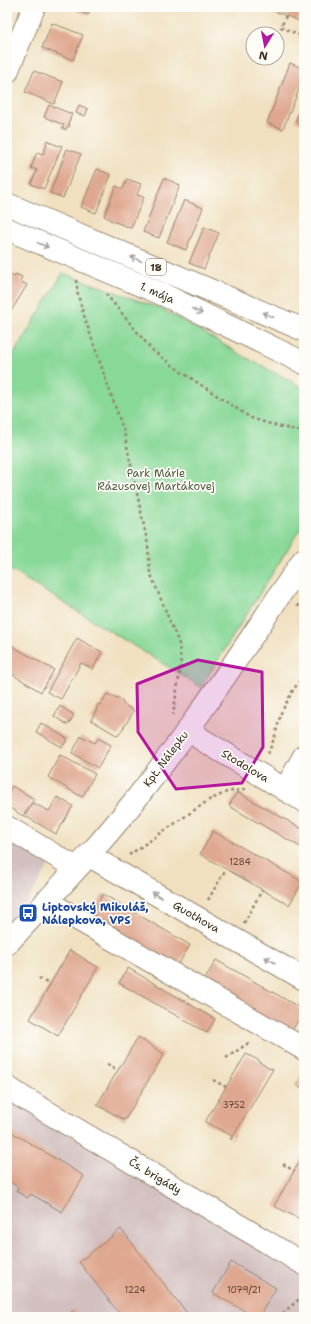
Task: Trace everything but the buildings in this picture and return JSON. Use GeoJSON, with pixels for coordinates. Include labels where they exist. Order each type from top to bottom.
{"type":"FeatureCollection","features":[{"type":"Feature","properties":{"kind":"street"},"geometry":{"type":"LineString","coordinates":[[7,72],[34,7]]}},
{"type":"Feature","properties":{"kind":"street","name":"1. mája"},"geometry":{"type":"LineString","coordinates":[[7,204],[304,330]]}},
{"type":"Feature","properties":{"kind":"street","name":"1. mája"},"geometry":{"type":"LineString","coordinates":[[7,230],[162,294],[304,363]]}},
{"type":"Feature","properties":{"kind":"street","name":"Kpt. Nálepku"},"geometry":{"type":"LineString","coordinates":[[7,944],[135,800],[188,729],[304,559]]}},
{"type":"Feature","properties":{"kind":"street","name":"Stodolova"},"geometry":{"type":"LineString","coordinates":[[188,729],[201,739],[304,801]]}},
{"type":"Feature","properties":{"kind":"street"},"geometry":{"type":"LineString","coordinates":[[277,785],[304,756]]}},
{"type":"Feature","properties":{"kind":"street","name":"Guothova"},"geometry":{"type":"LineString","coordinates":[[7,827],[82,861],[117,872],[304,979]]}},
{"type":"Feature","properties":{"kind":"street"},"geometry":{"type":"LineString","coordinates":[[46,901],[304,1049]]}},
{"type":"Feature","properties":{"kind":"street","name":"Čs. brigády"},"geometry":{"type":"LineString","coordinates":[[7,1087],[22,1098],[304,1264]]}},
{"type":"Feature","properties":{"kind":"path"},"geometry":{"type":"LineString","coordinates":[[286,16],[281,27],[304,37]]}},
{"type":"Feature","properties":{"kind":"path"},"geometry":{"type":"LineString","coordinates":[[82,280],[76,276],[78,295],[124,432],[148,545],[150,572],[179,644],[181,664],[173,715],[188,729]]}},
{"type":"Feature","properties":{"kind":"path"},"geometry":{"type":"LineString","coordinates":[[101,291],[107,295],[152,350],[180,370],[252,418],[277,426],[304,432]]}},
{"type":"Feature","properties":{"kind":"path"},"geometry":{"type":"LineString","coordinates":[[268,754],[275,736],[281,713],[304,674]]}},
{"type":"Feature","properties":{"kind":"path"},"geometry":{"type":"LineString","coordinates":[[117,872],[127,857],[209,800],[227,792],[277,785]]}},
{"type":"Feature","properties":{"kind":"path"},"geometry":{"type":"LineString","coordinates":[[197,918],[226,869]]}},
{"type":"Feature","properties":{"kind":"path"},"geometry":{"type":"LineString","coordinates":[[234,939],[262,890]]}},
{"type":"Feature","properties":{"kind":"path"},"geometry":{"type":"LineString","coordinates":[[39,978],[50,985]]}},
{"type":"Feature","properties":{"kind":"path"},"geometry":{"type":"LineString","coordinates":[[226,1058],[268,1028]]}},
{"type":"Feature","properties":{"kind":"path"},"geometry":{"type":"LineString","coordinates":[[107,1064],[118,1070]]}},
{"type":"Feature","properties":{"kind":"path"},"geometry":{"type":"LineString","coordinates":[[214,1080],[226,1087]]}},
{"type":"Feature","properties":{"kind":"path"},"geometry":{"type":"LineString","coordinates":[[283,1164],[294,1171]]}},
{"type":"Feature","properties":{"kind":"path"},"geometry":{"type":"LineString","coordinates":[[278,1317],[303,1296]]}},
{"type":"Feature","properties":{"kind":"highlighted area"},"geometry":{"type":"Polygon","coordinates":[[[198,660],[262,672],[263,747],[242,783],[176,789],[138,732],[137,684],[198,660]]]}},
{"type":"Feature","properties":{"kind":"shaded area"},"geometry":{"type":"Polygon","coordinates":[[[7,838],[50,863],[7,936],[7,838]]]}},
{"type":"Feature","properties":{"kind":"shaded area"},"geometry":{"type":"Polygon","coordinates":[[[7,1096],[304,1276],[304,1317],[7,1317],[7,1096]]]}},
{"type":"Feature","properties":{"kind":"green space","name":"Park Márie Rázusovej Martákovej"},"geometry":{"type":"Polygon","coordinates":[[[63,273],[162,309],[247,358],[304,388],[304,523],[201,687],[7,568],[7,365],[63,273]]]}},
{"type":"Feature","properties":{"kind":"place","name":"Liptovský Mikuláš, Nálepkova, VPS"},"geometry":{"type":"Point","coordinates":[28,913]}}]}
